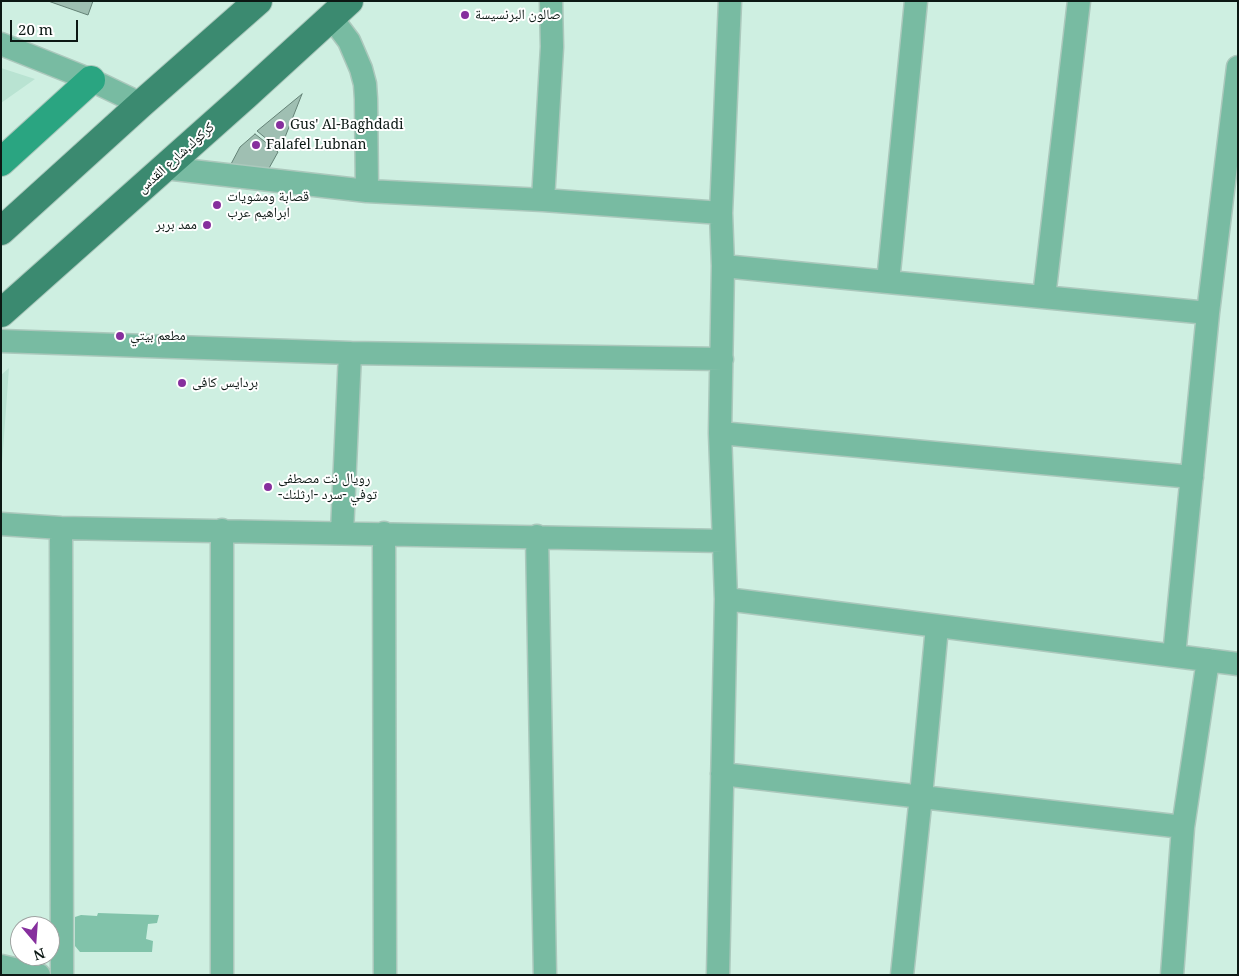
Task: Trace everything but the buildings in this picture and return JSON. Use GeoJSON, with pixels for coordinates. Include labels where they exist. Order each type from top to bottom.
{"type":"FeatureCollection","features":[{"type":"Feature","properties":{"kind":"main road"},"geometry":{"type":"LineString","coordinates":[[1,231],[258,1]]}},
{"type":"Feature","properties":{"kind":"main road","name":"كركوك,شارع القدس"},"geometry":{"type":"LineString","coordinates":[[1,313],[165,168],[340,9]]}},
{"type":"Feature","properties":{"kind":"street"},"geometry":{"type":"LineString","coordinates":[[543,200],[552,47],[551,1]]}},
{"type":"Feature","properties":{"kind":"street"},"geometry":{"type":"LineString","coordinates":[[718,975],[726,599],[720,433],[723,266],[721,213],[730,1]]}},
{"type":"Feature","properties":{"kind":"street"},"geometry":{"type":"LineString","coordinates":[[888,282],[916,1]]}},
{"type":"Feature","properties":{"kind":"street"},"geometry":{"type":"LineString","coordinates":[[1044,297],[1079,1]]}},
{"type":"Feature","properties":{"kind":"street"},"geometry":{"type":"LineString","coordinates":[[340,9],[349,41],[361,69],[364,84],[366,99],[367,191]]}},
{"type":"Feature","properties":{"kind":"street"},"geometry":{"type":"LineString","coordinates":[[1,44],[91,80],[141,104]]}},
{"type":"Feature","properties":{"kind":"street"},"geometry":{"type":"LineString","coordinates":[[1174,656],[1208,314],[1238,67]]}},
{"type":"Feature","properties":{"kind":"street"},"geometry":{"type":"LineString","coordinates":[[1,162],[91,80]]}},
{"type":"Feature","properties":{"kind":"street"},"geometry":{"type":"LineString","coordinates":[[165,168],[367,191],[543,200],[721,213]]}},
{"type":"Feature","properties":{"kind":"street"},"geometry":{"type":"LineString","coordinates":[[723,266],[1208,314]]}},
{"type":"Feature","properties":{"kind":"street"},"geometry":{"type":"LineString","coordinates":[[1,341],[350,353],[722,359]]}},
{"type":"Feature","properties":{"kind":"street"},"geometry":{"type":"LineString","coordinates":[[342,532],[350,353]]}},
{"type":"Feature","properties":{"kind":"street"},"geometry":{"type":"LineString","coordinates":[[720,433],[1192,477]]}},
{"type":"Feature","properties":{"kind":"street"},"geometry":{"type":"LineString","coordinates":[[1,524],[61,528],[342,532],[723,541]]}},
{"type":"Feature","properties":{"kind":"street"},"geometry":{"type":"LineString","coordinates":[[61,528],[62,975]]}},
{"type":"Feature","properties":{"kind":"street"},"geometry":{"type":"LineString","coordinates":[[222,530],[222,975]]}},
{"type":"Feature","properties":{"kind":"street"},"geometry":{"type":"LineString","coordinates":[[384,533],[385,975]]}},
{"type":"Feature","properties":{"kind":"street"},"geometry":{"type":"LineString","coordinates":[[537,536],[545,975]]}},
{"type":"Feature","properties":{"kind":"street"},"geometry":{"type":"LineString","coordinates":[[726,599],[1238,664]]}},
{"type":"Feature","properties":{"kind":"street"},"geometry":{"type":"LineString","coordinates":[[902,975],[937,626]]}},
{"type":"Feature","properties":{"kind":"street"},"geometry":{"type":"LineString","coordinates":[[1172,975],[1183,827],[1208,660]]}},
{"type":"Feature","properties":{"kind":"street"},"geometry":{"type":"LineString","coordinates":[[722,774],[1183,827]]}},
{"type":"Feature","properties":{"kind":"street"},"geometry":{"type":"LineString","coordinates":[[1,966],[39,975]]}},
{"type":"Feature","properties":{"kind":"shaded area"},"geometry":{"type":"Polygon","coordinates":[[[1,68],[35,79],[1,103],[1,68]]]}},
{"type":"Feature","properties":{"kind":"shaded area"},"geometry":{"type":"Polygon","coordinates":[[[9,368],[1,477],[1,375],[9,368]]]}},
{"type":"Feature","properties":{"kind":"shaded area"},"geometry":{"type":"Polygon","coordinates":[[[98,913],[159,915],[157,923],[148,924],[146,939],[153,941],[152,952],[80,952],[75,946],[75,917],[81,915],[97,916],[98,913]]]}},
{"type":"Feature","properties":{"kind":"place","name":"صالون البرنسيسة"},"geometry":{"type":"Point","coordinates":[465,15]}},
{"type":"Feature","properties":{"kind":"place","name":"Gus' Al-Baghdadi"},"geometry":{"type":"Point","coordinates":[280,125]}},
{"type":"Feature","properties":{"kind":"place","name":"Falafel Lubnan"},"geometry":{"type":"Point","coordinates":[256,145]}},
{"type":"Feature","properties":{"kind":"place","name":"قصابة ومشويات ابراهيم عرب"},"geometry":{"type":"Point","coordinates":[217,205]}},
{"type":"Feature","properties":{"kind":"place","name":"ممد بربر"},"geometry":{"type":"Point","coordinates":[207,225]}},
{"type":"Feature","properties":{"kind":"place","name":"مطعم بيتي"},"geometry":{"type":"Point","coordinates":[120,336]}},
{"type":"Feature","properties":{"kind":"place","name":"بردايس کافى"},"geometry":{"type":"Point","coordinates":[182,383]}},
{"type":"Feature","properties":{"kind":"place","name":"رويال نت مصطفى -توفي -سرد -ارثلنك"},"geometry":{"type":"Point","coordinates":[268,487]}}]}
